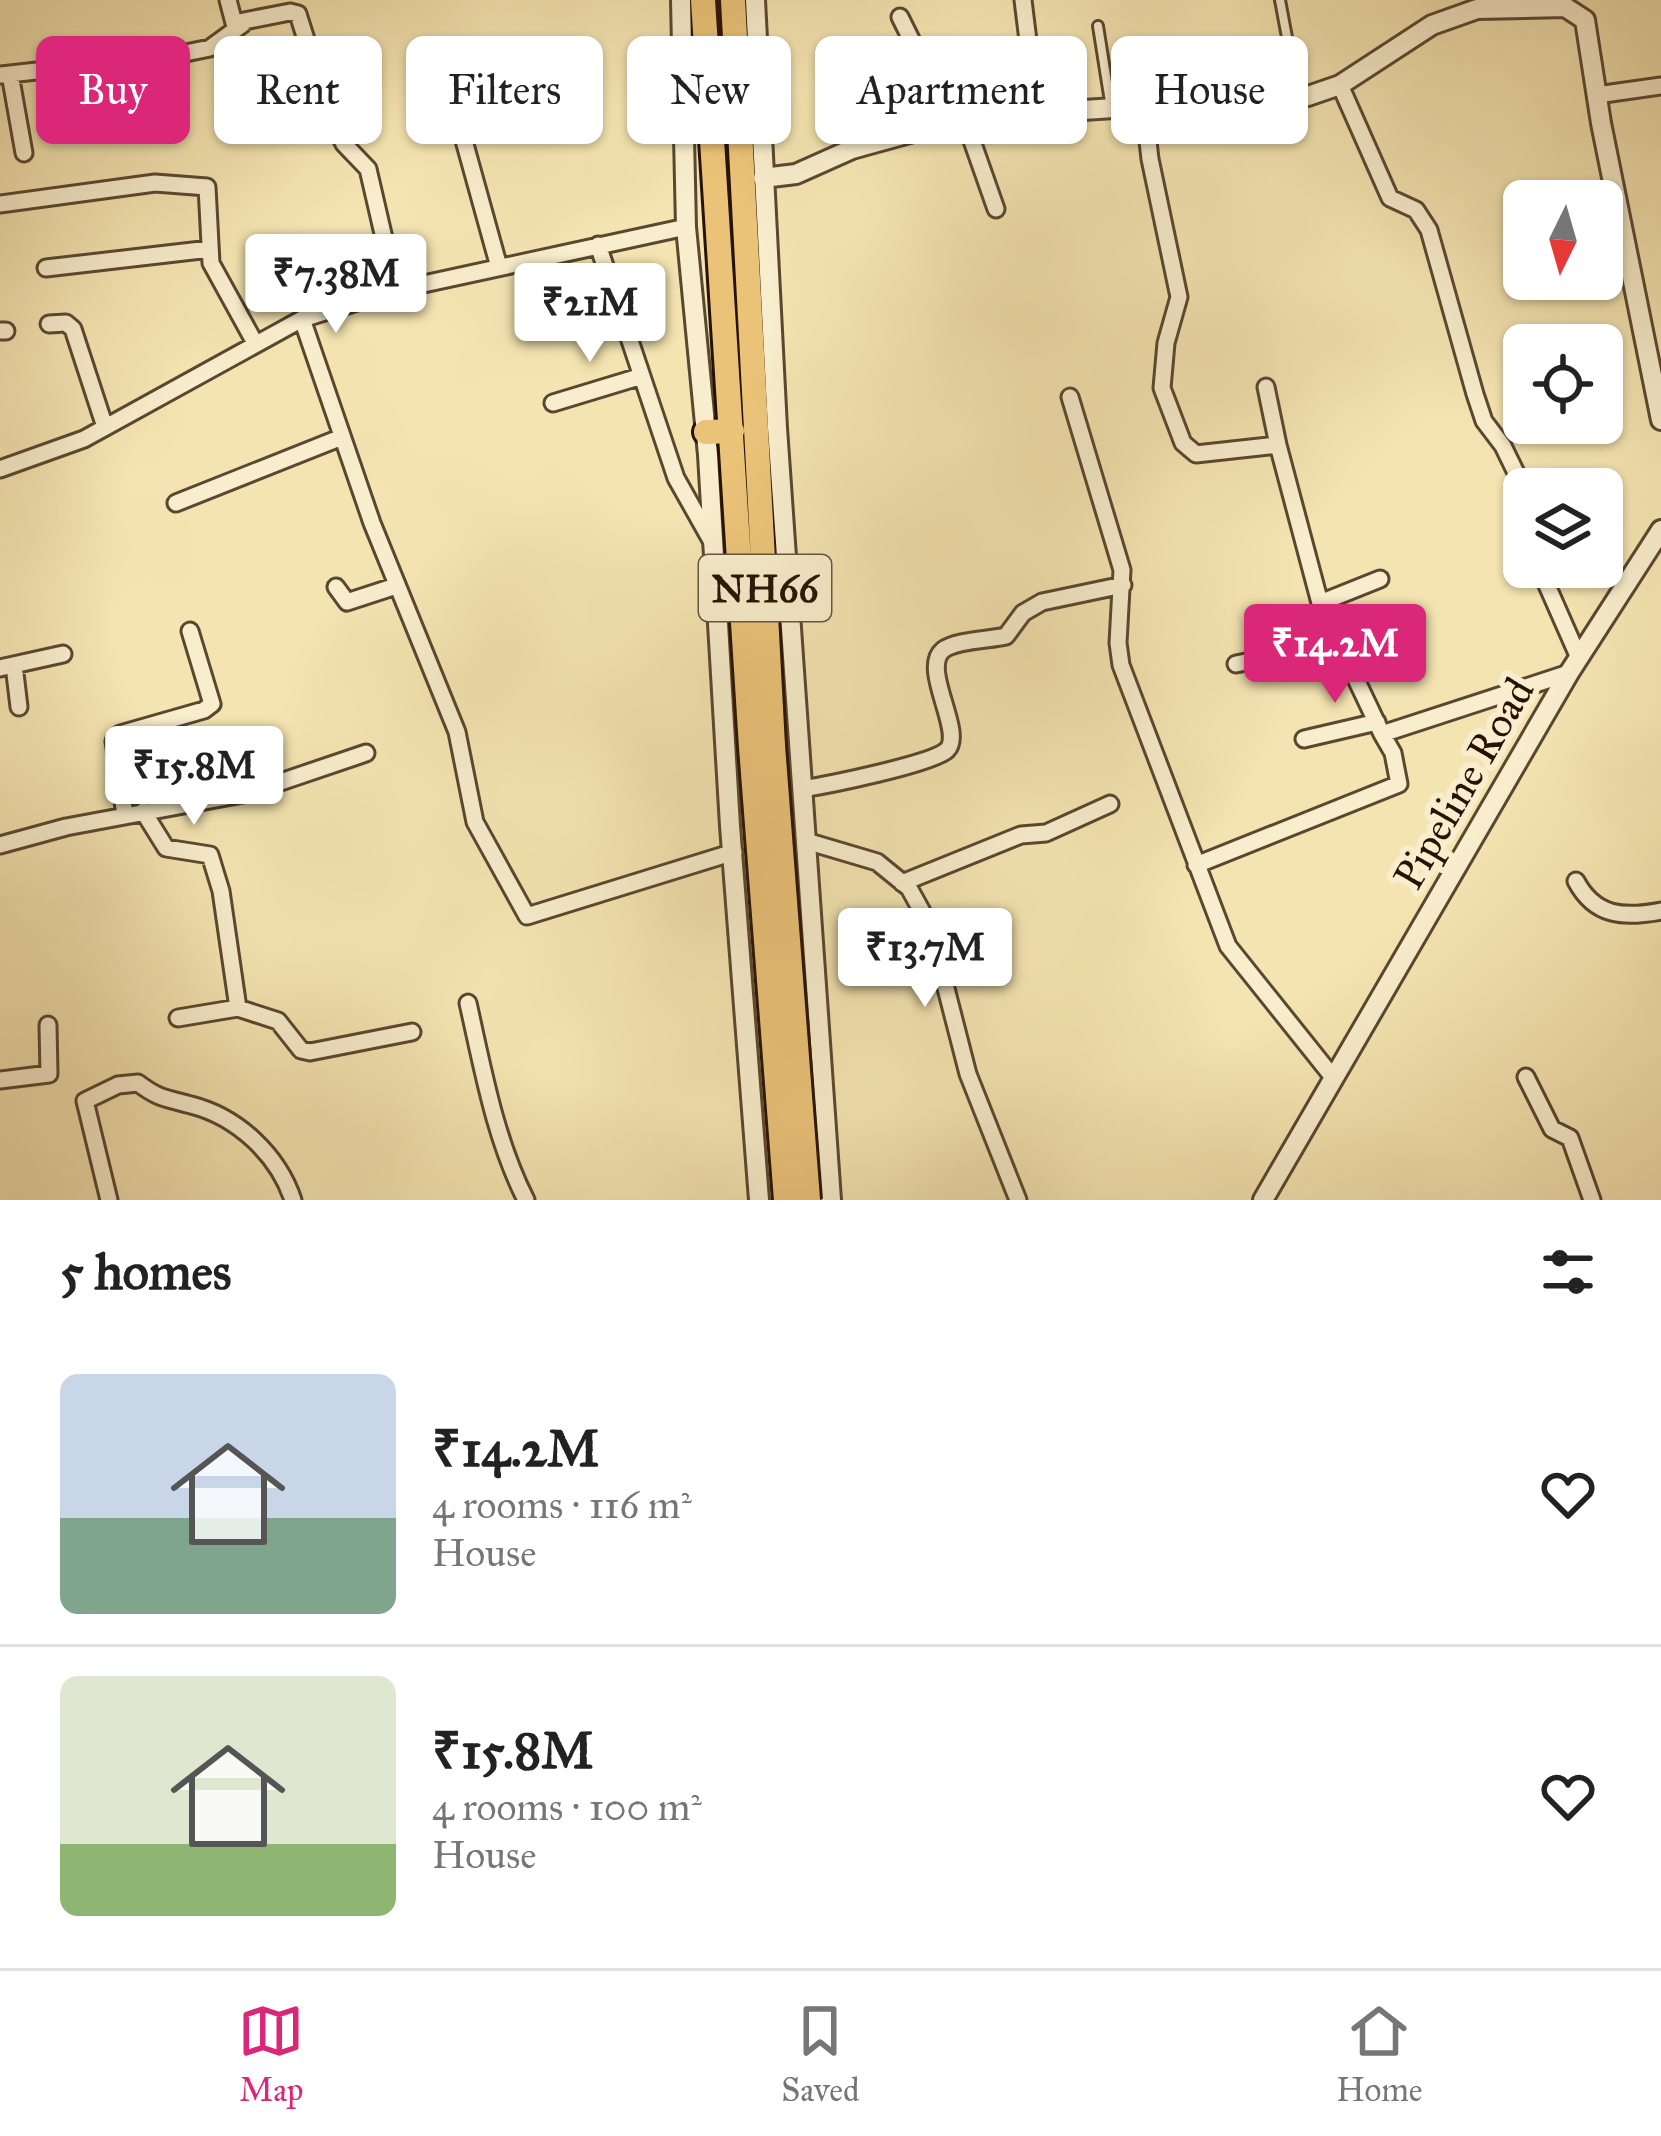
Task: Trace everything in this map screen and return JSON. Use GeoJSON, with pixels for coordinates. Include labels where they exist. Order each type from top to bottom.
{"type":"FeatureCollection","features":[{"type":"Feature","properties":{"kind":"highway","name":"NH66"},"geometry":{"type":"LineString","coordinates":[[704,0],[755,429],[786,1200]]}},
{"type":"Feature","properties":{"kind":"highway","name":"NH66"},"geometry":{"type":"LineString","coordinates":[[733,0],[773,746],[808,1200]]}},
{"type":"Feature","properties":{"kind":"highway"},"geometry":{"type":"LineString","coordinates":[[706,431],[755,429]]}},
{"type":"Feature","properties":{"kind":"street"},"geometry":{"type":"LineString","coordinates":[[228,0],[234,22],[243,24]]}},
{"type":"Feature","properties":{"kind":"street"},"geometry":{"type":"LineString","coordinates":[[681,0],[686,227],[706,431],[759,1200]]}},
{"type":"Feature","properties":{"kind":"street"},"geometry":{"type":"LineString","coordinates":[[755,0],[764,125],[755,429],[802,789],[831,1200]]}},
{"type":"Feature","properties":{"kind":"street"},"geometry":{"type":"LineString","coordinates":[[1023,0],[1027,36]]}},
{"type":"Feature","properties":{"kind":"street"},"geometry":{"type":"LineString","coordinates":[[1308,95],[1340,85],[1451,9],[1527,5],[1585,10],[1597,95],[1661,419]]}},
{"type":"Feature","properties":{"kind":"street"},"geometry":{"type":"LineString","coordinates":[[190,52],[209,48],[243,24],[298,14],[331,119],[344,144],[368,169],[395,290]]}},
{"type":"Feature","properties":{"kind":"street"},"geometry":{"type":"LineString","coordinates":[[900,17],[909,36]]}},
{"type":"Feature","properties":{"kind":"street"},"geometry":{"type":"LineString","coordinates":[[24,153],[5,75],[36,72]]}},
{"type":"Feature","properties":{"kind":"street"},"geometry":{"type":"LineString","coordinates":[[1340,85],[1390,198],[1416,210],[1429,230],[1484,421],[1514,468]]}},
{"type":"Feature","properties":{"kind":"street"},"geometry":{"type":"LineString","coordinates":[[1597,95],[1661,86]]}},
{"type":"Feature","properties":{"kind":"street"},"geometry":{"type":"LineString","coordinates":[[465,144],[499,267]]}},
{"type":"Feature","properties":{"kind":"street"},"geometry":{"type":"LineString","coordinates":[[763,178],[796,175],[870,144]]}},
{"type":"Feature","properties":{"kind":"street"},"geometry":{"type":"LineString","coordinates":[[966,144],[997,209]]}},
{"type":"Feature","properties":{"kind":"street"},"geometry":{"type":"LineString","coordinates":[[1148,144],[1179,297],[1162,368],[1171,420],[1183,443],[1196,454],[1278,445]]}},
{"type":"Feature","properties":{"kind":"street"},"geometry":{"type":"LineString","coordinates":[[0,204],[155,183],[207,188],[211,263],[255,343]]}},
{"type":"Feature","properties":{"kind":"street"},"geometry":{"type":"LineString","coordinates":[[0,469],[105,427],[302,319],[395,290],[686,227]]}},
{"type":"Feature","properties":{"kind":"street"},"geometry":{"type":"LineString","coordinates":[[598,245],[676,478],[713,544]]}},
{"type":"Feature","properties":{"kind":"street"},"geometry":{"type":"LineString","coordinates":[[46,268],[210,249]]}},
{"type":"Feature","properties":{"kind":"street"},"geometry":{"type":"LineString","coordinates":[[302,319],[396,586],[457,732],[475,822],[527,916],[734,852]]}},
{"type":"Feature","properties":{"kind":"street"},"geometry":{"type":"LineString","coordinates":[[49,324],[66,322],[74,329],[105,427]]}},
{"type":"Feature","properties":{"kind":"street"},"geometry":{"type":"LineString","coordinates":[[554,403],[642,376]]}},
{"type":"Feature","properties":{"kind":"street"},"geometry":{"type":"LineString","coordinates":[[1196,865],[1399,784],[1397,764],[1320,603],[1266,387]]}},
{"type":"Feature","properties":{"kind":"street"},"geometry":{"type":"LineString","coordinates":[[1070,397],[1122,570],[1121,665],[1196,865],[1228,946],[1332,1076]]}},
{"type":"Feature","properties":{"kind":"street"},"geometry":{"type":"LineString","coordinates":[[176,503],[342,437]]}},
{"type":"Feature","properties":{"kind":"street","name":"Pipeline Road"},"geometry":{"type":"LineString","coordinates":[[1264,1200],[1574,665],[1661,530]]}},
{"type":"Feature","properties":{"kind":"street"},"geometry":{"type":"LineString","coordinates":[[1320,603],[1380,579]]}},
{"type":"Feature","properties":{"kind":"street"},"geometry":{"type":"LineString","coordinates":[[802,789],[907,765],[947,750],[948,722],[936,670],[937,656],[945,648],[1006,636],[1023,613],[1042,602],[1123,585]]}},
{"type":"Feature","properties":{"kind":"street"},"geometry":{"type":"LineString","coordinates":[[336,587],[347,602],[396,586]]}},
{"type":"Feature","properties":{"kind":"street"},"geometry":{"type":"LineString","coordinates":[[1304,739],[1380,728],[1574,665],[1546,588]]}},
{"type":"Feature","properties":{"kind":"street"},"geometry":{"type":"LineString","coordinates":[[125,814],[114,741],[120,734],[212,704],[190,631]]}},
{"type":"Feature","properties":{"kind":"street"},"geometry":{"type":"LineString","coordinates":[[1236,664],[1339,643]]}},
{"type":"Feature","properties":{"kind":"street"},"geometry":{"type":"LineString","coordinates":[[19,707],[7,666],[64,654]]}},
{"type":"Feature","properties":{"kind":"street"},"geometry":{"type":"LineString","coordinates":[[0,844],[125,814],[248,793],[366,753]]}},
{"type":"Feature","properties":{"kind":"street"},"geometry":{"type":"LineString","coordinates":[[902,883],[1022,835],[1046,833],[1110,804]]}},
{"type":"Feature","properties":{"kind":"street"},"geometry":{"type":"LineString","coordinates":[[143,811],[166,848],[210,855],[213,860],[238,1008]]}},
{"type":"Feature","properties":{"kind":"street"},"geometry":{"type":"LineString","coordinates":[[806,841],[877,862],[902,883],[930,926],[968,1074],[1018,1200]]}},
{"type":"Feature","properties":{"kind":"street"},"geometry":{"type":"LineString","coordinates":[[1576,881],[1587,902],[1606,910],[1634,916],[1661,911]]}},
{"type":"Feature","properties":{"kind":"street"},"geometry":{"type":"LineString","coordinates":[[468,1003],[511,1171],[526,1200]]}},
{"type":"Feature","properties":{"kind":"street"},"geometry":{"type":"LineString","coordinates":[[178,1018],[238,1008],[278,1021],[301,1050],[310,1052],[412,1032]]}},
{"type":"Feature","properties":{"kind":"street"},"geometry":{"type":"LineString","coordinates":[[0,1080],[50,1074],[48,1025]]}},
{"type":"Feature","properties":{"kind":"street"},"geometry":{"type":"LineString","coordinates":[[746,1045],[765,1051],[802,1050],[819,1041]]}},
{"type":"Feature","properties":{"kind":"street"},"geometry":{"type":"LineString","coordinates":[[1526,1077],[1552,1130],[1570,1138],[1592,1200]]}},
{"type":"Feature","properties":{"kind":"street"},"geometry":{"type":"LineString","coordinates":[[109,1200],[86,1101],[118,1085],[138,1083],[160,1100],[194,1105],[232,1123],[272,1157],[293,1200]]}},
{"type":"Feature","properties":{"kind":"street"},"geometry":{"type":"LineString","coordinates":[[753,1118],[771,1106],[804,1103],[825,1113]]}},
{"type":"Feature","properties":{"kind":"lane"},"geometry":{"type":"LineString","coordinates":[[1280,0],[1287,36]]}},
{"type":"Feature","properties":{"kind":"lane"},"geometry":{"type":"LineString","coordinates":[[1097,26],[1111,104]]}}]}
